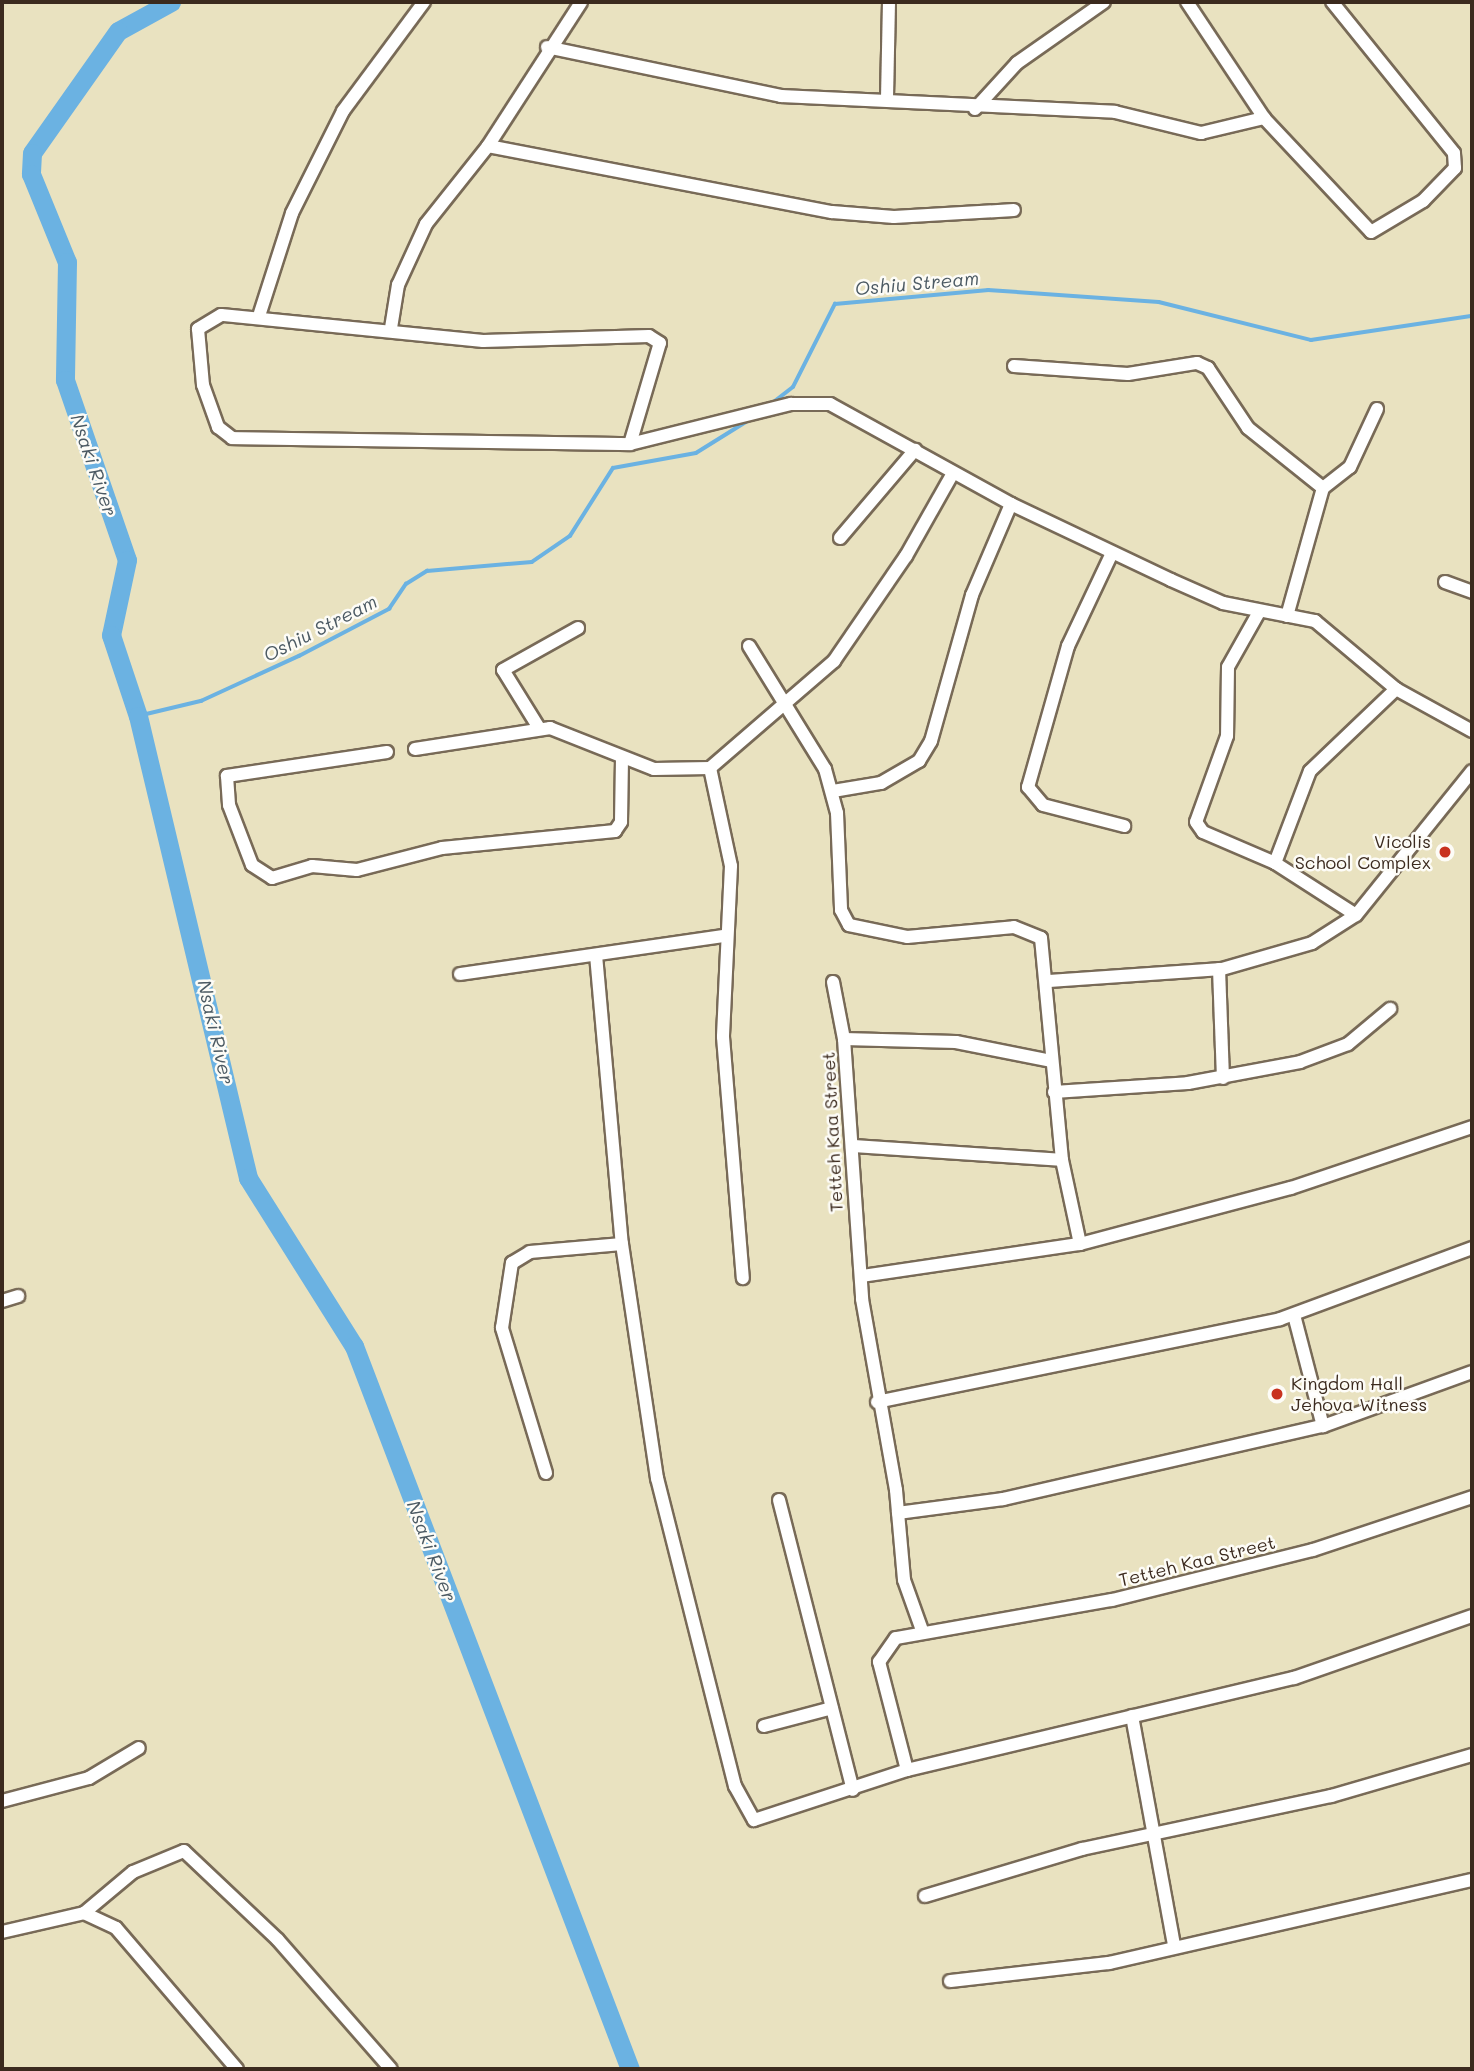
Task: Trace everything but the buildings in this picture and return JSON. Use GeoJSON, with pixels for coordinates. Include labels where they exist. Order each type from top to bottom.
{"type":"FeatureCollection","features":[{"type":"Feature","properties":{"kind":"street"},"geometry":{"type":"LineString","coordinates":[[259,316],[292,213],[343,111],[424,2]]}},
{"type":"Feature","properties":{"kind":"street"},"geometry":{"type":"LineString","coordinates":[[391,328],[398,285],[415,243],[488,146],[547,47],[581,2]]}},
{"type":"Feature","properties":{"kind":"street"},"geometry":{"type":"LineString","coordinates":[[887,98],[889,2]]}},
{"type":"Feature","properties":{"kind":"street"},"geometry":{"type":"LineString","coordinates":[[975,109],[1017,63],[1104,2]]}},
{"type":"Feature","properties":{"kind":"street"},"geometry":{"type":"LineString","coordinates":[[1187,2],[1264,118],[1371,232],[1423,201],[1455,168],[1444,137],[1332,2]]}},
{"type":"Feature","properties":{"kind":"street"},"geometry":{"type":"LineString","coordinates":[[547,47],[781,96],[887,98],[975,109],[1019,105],[1115,112],[1202,133],[1264,118]]}},
{"type":"Feature","properties":{"kind":"street"},"geometry":{"type":"LineString","coordinates":[[488,146],[832,212],[894,217],[1014,211]]}},
{"type":"Feature","properties":{"kind":"street"},"geometry":{"type":"LineString","coordinates":[[630,444],[660,344],[656,337],[484,341],[391,328],[321,328],[259,316],[213,316],[195,340],[213,414],[232,438],[630,444],[769,410],[830,404],[1011,504],[1223,603],[1287,616],[1328,628],[1396,689],[1472,731]]}},
{"type":"Feature","properties":{"kind":"street"},"geometry":{"type":"LineString","coordinates":[[1014,366],[1119,374],[1197,363],[1208,368],[1248,428],[1323,488]]}},
{"type":"Feature","properties":{"kind":"street"},"geometry":{"type":"LineString","coordinates":[[1287,616],[1323,488],[1350,467],[1377,410]]}},
{"type":"Feature","properties":{"kind":"street"},"geometry":{"type":"LineString","coordinates":[[839,538],[915,450]]}},
{"type":"Feature","properties":{"kind":"street"},"geometry":{"type":"LineString","coordinates":[[415,749],[539,728],[622,759],[675,771],[710,768],[785,708],[834,661],[906,556],[953,473]]}},
{"type":"Feature","properties":{"kind":"street"},"geometry":{"type":"LineString","coordinates":[[833,791],[881,783],[919,761],[931,741],[969,605],[1011,504]]}},
{"type":"Feature","properties":{"kind":"street"},"geometry":{"type":"LineString","coordinates":[[1112,553],[1068,646],[1028,787],[1043,805],[1124,826]]}},
{"type":"Feature","properties":{"kind":"street"},"geometry":{"type":"LineString","coordinates":[[1445,582],[1472,592]]}},
{"type":"Feature","properties":{"kind":"street"},"geometry":{"type":"LineString","coordinates":[[1259,612],[1228,667],[1227,736],[1196,822],[1203,832],[1275,863],[1356,915]]}},
{"type":"Feature","properties":{"kind":"street"},"geometry":{"type":"LineString","coordinates":[[539,728],[503,670],[578,628]]}},
{"type":"Feature","properties":{"kind":"street"},"geometry":{"type":"LineString","coordinates":[[749,646],[833,791],[841,910],[849,925],[907,937],[1032,930],[1047,949],[1054,1092],[1062,1160],[1080,1244]]}},
{"type":"Feature","properties":{"kind":"street"},"geometry":{"type":"LineString","coordinates":[[1275,863],[1310,771],[1396,689]]}},
{"type":"Feature","properties":{"kind":"street"},"geometry":{"type":"LineString","coordinates":[[387,752],[227,776],[229,805],[252,865],[272,878],[312,866],[357,870],[442,848],[615,831],[621,822],[622,759]]}},
{"type":"Feature","properties":{"kind":"street"},"geometry":{"type":"LineString","coordinates":[[710,768],[731,866],[724,936],[723,1037],[743,1278]]}},
{"type":"Feature","properties":{"kind":"street"},"geometry":{"type":"LineString","coordinates":[[1049,981],[1219,969],[1285,955],[1356,915],[1472,771]]}},
{"type":"Feature","properties":{"kind":"street"},"geometry":{"type":"LineString","coordinates":[[460,974],[724,936]]}},
{"type":"Feature","properties":{"kind":"street"},"geometry":{"type":"LineString","coordinates":[[596,955],[622,1244],[657,1478],[741,1803],[762,1822],[906,1770],[1294,1678],[1472,1616]]}},
{"type":"Feature","properties":{"kind":"street"},"geometry":{"type":"LineString","coordinates":[[1219,969],[1223,1078]]}},
{"type":"Feature","properties":{"kind":"street","name":"Tetteh Kaa Street"},"geometry":{"type":"LineString","coordinates":[[833,982],[844,1039],[862,1276],[877,1402],[898,1513],[906,1593],[923,1633]]}},
{"type":"Feature","properties":{"kind":"street"},"geometry":{"type":"LineString","coordinates":[[1054,1092],[1223,1078],[1327,1054],[1390,1009]]}},
{"type":"Feature","properties":{"kind":"street"},"geometry":{"type":"LineString","coordinates":[[844,1039],[957,1042],[1052,1060]]}},
{"type":"Feature","properties":{"kind":"street"},"geometry":{"type":"LineString","coordinates":[[862,1276],[1080,1244],[1291,1188],[1472,1127]]}},
{"type":"Feature","properties":{"kind":"street"},"geometry":{"type":"LineString","coordinates":[[852,1146],[1062,1160]]}},
{"type":"Feature","properties":{"kind":"street"},"geometry":{"type":"LineString","coordinates":[[546,1473],[502,1328],[512,1263],[530,1252],[622,1244]]}},
{"type":"Feature","properties":{"kind":"street"},"geometry":{"type":"LineString","coordinates":[[877,1402],[1294,1315],[1472,1248]]}},
{"type":"Feature","properties":{"kind":"street"},"geometry":{"type":"LineString","coordinates":[[2,1301],[18,1296]]}},
{"type":"Feature","properties":{"kind":"street"},"geometry":{"type":"LineString","coordinates":[[1294,1315],[1323,1426]]}},
{"type":"Feature","properties":{"kind":"street"},"geometry":{"type":"LineString","coordinates":[[898,1513],[1003,1499],[1323,1426],[1472,1372]]}},
{"type":"Feature","properties":{"kind":"street","name":"Tetteh Kaa Street"},"geometry":{"type":"LineString","coordinates":[[906,1770],[879,1662],[896,1639],[1112,1600],[1313,1550],[1472,1497]]}},
{"type":"Feature","properties":{"kind":"street"},"geometry":{"type":"LineString","coordinates":[[779,1500],[853,1790]]}},
{"type":"Feature","properties":{"kind":"street"},"geometry":{"type":"LineString","coordinates":[[764,1726],[832,1708]]}},
{"type":"Feature","properties":{"kind":"street"},"geometry":{"type":"LineString","coordinates":[[1132,1716],[1150,1832],[1174,1945]]}},
{"type":"Feature","properties":{"kind":"street"},"geometry":{"type":"LineString","coordinates":[[2,1801],[89,1778],[139,1748]]}},
{"type":"Feature","properties":{"kind":"street"},"geometry":{"type":"LineString","coordinates":[[925,1896],[1150,1832],[1331,1796],[1472,1755]]}},
{"type":"Feature","properties":{"kind":"street"},"geometry":{"type":"LineString","coordinates":[[2,1931],[83,1913],[133,1872],[184,1851],[278,1940],[391,2069]]}},
{"type":"Feature","properties":{"kind":"street"},"geometry":{"type":"LineString","coordinates":[[950,1982],[1108,1963],[1174,1945],[1472,1880]]}},
{"type":"Feature","properties":{"kind":"street"},"geometry":{"type":"LineString","coordinates":[[83,1913],[116,1928],[237,2069]]}},
{"type":"Feature","properties":{"kind":"waterway","name":"Nsaki River"},"geometry":{"type":"LineString","coordinates":[[171,2],[118,31],[32,153],[31,174],[67,262],[65,380],[127,560],[111,635],[138,716],[248,1178],[354,1346],[630,2069]]}},
{"type":"Feature","properties":{"kind":"waterway","name":"Oshiu Stream"},"geometry":{"type":"LineString","coordinates":[[770,405],[793,387],[835,304],[988,290],[1159,302],[1311,340],[1472,316]]}},
{"type":"Feature","properties":{"kind":"waterway","name":"Oshiu Stream"},"geometry":{"type":"LineString","coordinates":[[138,716],[201,701],[299,656],[389,609],[406,584],[427,571],[532,562],[570,536],[613,468],[696,453],[749,420]]}},
{"type":"Feature","properties":{"kind":"place","name":"Vicolis School Complex"},"geometry":{"type":"Point","coordinates":[1445,852]}},
{"type":"Feature","properties":{"kind":"place","name":"Kingdom Hall Jehova Witness"},"geometry":{"type":"Point","coordinates":[1277,1394]}}]}
